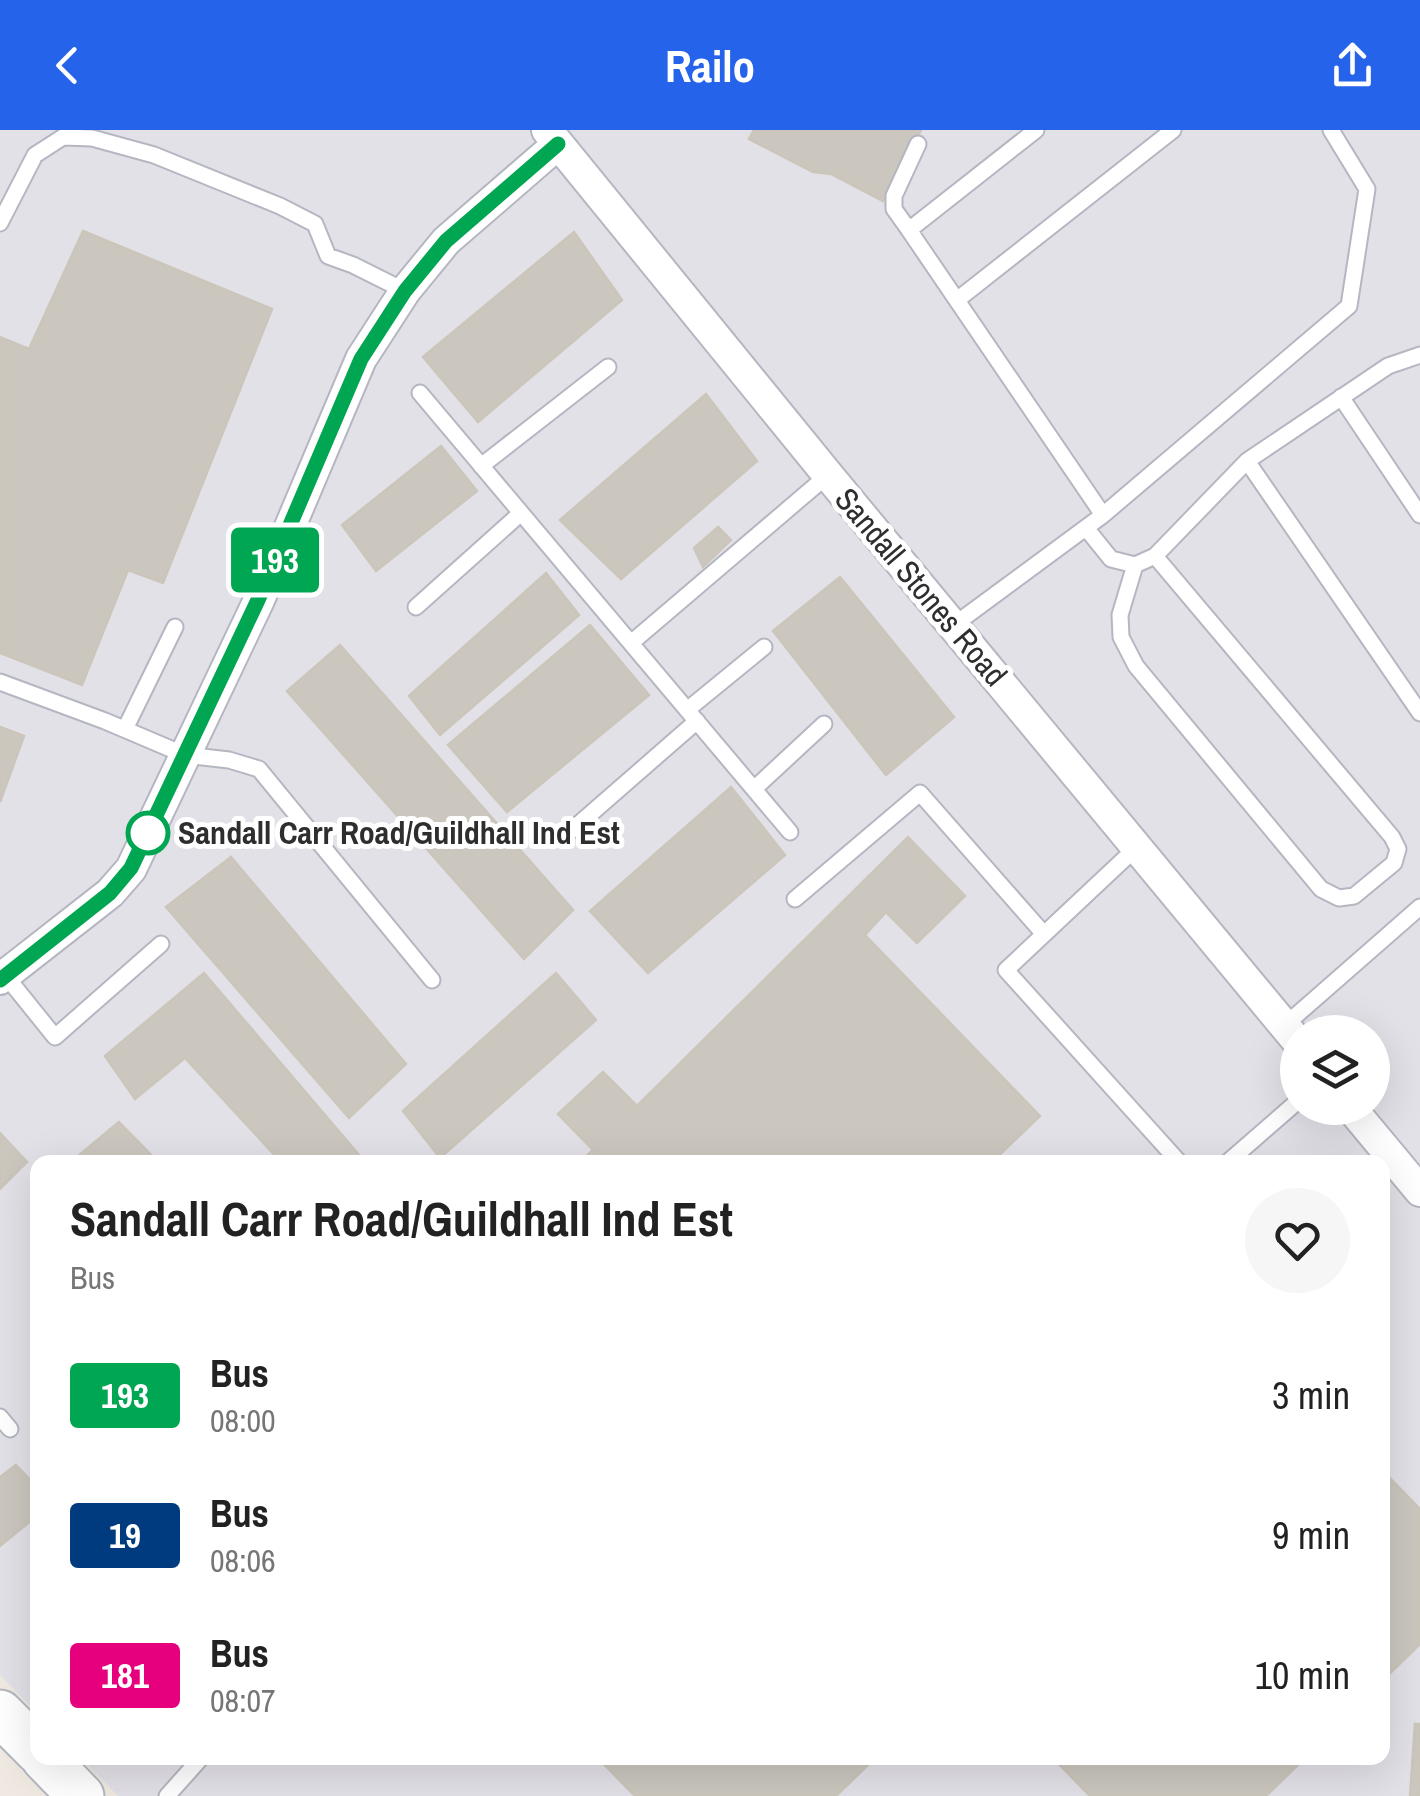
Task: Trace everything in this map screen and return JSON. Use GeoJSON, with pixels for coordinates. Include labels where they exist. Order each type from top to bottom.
{"type":"FeatureCollection","features":[{"type":"Feature","properties":{"kind":"street"},"geometry":{"type":"LineString","coordinates":[[3,978],[110,893],[131,868],[258,600],[361,359],[405,291],[446,241],[552,137]]}},
{"type":"Feature","properties":{"kind":"street","name":"Sandall Stones Road"},"geometry":{"type":"LineString","coordinates":[[552,137],[1280,1021]]}},
{"type":"Feature","properties":{"kind":"street"},"geometry":{"type":"LineString","coordinates":[[1366,1125],[1420,1190]]}},
{"type":"Feature","properties":{"kind":"street"},"geometry":{"type":"LineString","coordinates":[[0,1713],[30,1743]]}},
{"type":"Feature","properties":{"kind":"street"},"geometry":{"type":"LineString","coordinates":[[51,1765],[81,1796]]}},
{"type":"Feature","properties":{"kind":"lane"},"geometry":{"type":"LineString","coordinates":[[909,230],[1036,130]]}},
{"type":"Feature","properties":{"kind":"lane"},"geometry":{"type":"LineString","coordinates":[[957,300],[1173,130]]}},
{"type":"Feature","properties":{"kind":"lane"},"geometry":{"type":"LineString","coordinates":[[954,625],[1103,515],[1349,306],[1368,190],[1330,130]]}},
{"type":"Feature","properties":{"kind":"lane"},"geometry":{"type":"LineString","coordinates":[[0,223],[35,154],[63,137],[92,138],[154,155],[280,206],[315,224],[328,256],[405,291]]}},
{"type":"Feature","properties":{"kind":"lane"},"geometry":{"type":"LineString","coordinates":[[918,144],[894,196],[894,209],[1103,515]]}},
{"type":"Feature","properties":{"kind":"lane"},"geometry":{"type":"LineString","coordinates":[[1086,528],[1111,559],[1135,565],[1155,556],[1247,462],[1388,366],[1420,355]]}},
{"type":"Feature","properties":{"kind":"lane"},"geometry":{"type":"LineString","coordinates":[[481,466],[608,367]]}},
{"type":"Feature","properties":{"kind":"lane"},"geometry":{"type":"LineString","coordinates":[[420,393],[790,832]]}},
{"type":"Feature","properties":{"kind":"lane"},"geometry":{"type":"LineString","coordinates":[[1341,397],[1420,515]]}},
{"type":"Feature","properties":{"kind":"lane"},"geometry":{"type":"LineString","coordinates":[[1247,462],[1420,712]]}},
{"type":"Feature","properties":{"kind":"lane"},"geometry":{"type":"LineString","coordinates":[[631,643],[828,475]]}},
{"type":"Feature","properties":{"kind":"lane"},"geometry":{"type":"LineString","coordinates":[[416,607],[521,513]]}},
{"type":"Feature","properties":{"kind":"lane"},"geometry":{"type":"LineString","coordinates":[[1135,565],[1120,616],[1121,637],[1136,666],[1322,890],[1339,898],[1354,896],[1394,863],[1398,850],[1392,837],[1155,556]]}},
{"type":"Feature","properties":{"kind":"lane"},"geometry":{"type":"LineString","coordinates":[[124,729],[174,627]]}},
{"type":"Feature","properties":{"kind":"lane"},"geometry":{"type":"LineString","coordinates":[[572,830],[764,647]]}},
{"type":"Feature","properties":{"kind":"lane"},"geometry":{"type":"LineString","coordinates":[[0,682],[185,755],[229,760],[260,769],[432,980]]}},
{"type":"Feature","properties":{"kind":"lane"},"geometry":{"type":"LineString","coordinates":[[754,789],[824,724]]}},
{"type":"Feature","properties":{"kind":"lane"},"geometry":{"type":"LineString","coordinates":[[795,899],[920,792],[1044,933]]}},
{"type":"Feature","properties":{"kind":"lane"},"geometry":{"type":"LineString","coordinates":[[1137,847],[1006,970],[1173,1155]]}},
{"type":"Feature","properties":{"kind":"lane"},"geometry":{"type":"LineString","coordinates":[[1310,1015],[1420,907]]}},
{"type":"Feature","properties":{"kind":"lane"},"geometry":{"type":"LineString","coordinates":[[3,978],[55,1036],[161,944]]}},
{"type":"Feature","properties":{"kind":"lane"},"geometry":{"type":"LineString","coordinates":[[1236,1155],[1280,1117]]}},
{"type":"Feature","properties":{"kind":"lane"},"geometry":{"type":"LineString","coordinates":[[167,1796],[195,1765]]}},
{"type":"Feature","properties":{"kind":"shaded area"},"geometry":{"type":"Polygon","coordinates":[[[0,130],[1420,130],[1420,1796],[118,1796],[88,1765],[1390,1765],[1390,1155],[30,1155],[30,1706],[0,1675],[0,130]]]}},
{"type":"Feature","properties":{"kind":"building"},"geometry":{"type":"Polygon","coordinates":[[[754,130],[921,130],[883,201],[831,174],[813,172],[749,139],[754,130]]]}},
{"type":"Feature","properties":{"kind":"building"},"geometry":{"type":"Polygon","coordinates":[[[83,231],[272,309],[163,583],[128,570],[82,685],[0,653],[0,337],[29,349],[83,231]]]}},
{"type":"Feature","properties":{"kind":"building"},"geometry":{"type":"Polygon","coordinates":[[[574,232],[622,300],[478,422],[423,357],[574,232]]]}},
{"type":"Feature","properties":{"kind":"building"},"geometry":{"type":"Polygon","coordinates":[[[706,394],[757,461],[621,579],[560,520],[706,394]]]}},
{"type":"Feature","properties":{"kind":"building"},"geometry":{"type":"Polygon","coordinates":[[[441,446],[477,491],[376,571],[342,525],[441,446]]]}},
{"type":"Feature","properties":{"kind":"building"},"geometry":{"type":"Polygon","coordinates":[[[718,527],[731,540],[703,567],[694,548],[718,527]]]}},
{"type":"Feature","properties":{"kind":"building"},"geometry":{"type":"Polygon","coordinates":[[[546,573],[579,615],[440,735],[409,696],[546,573]]]}},
{"type":"Feature","properties":{"kind":"building"},"geometry":{"type":"Polygon","coordinates":[[[840,577],[954,717],[886,775],[773,631],[840,577]]]}},
{"type":"Feature","properties":{"kind":"building"},"geometry":{"type":"Polygon","coordinates":[[[590,625],[649,695],[507,812],[448,745],[590,625]]]}},
{"type":"Feature","properties":{"kind":"building"},"geometry":{"type":"Polygon","coordinates":[[[340,645],[573,910],[524,959],[287,691],[340,645]]]}},
{"type":"Feature","properties":{"kind":"building"},"geometry":{"type":"Polygon","coordinates":[[[0,727],[24,736],[0,802],[0,727]]]}},
{"type":"Feature","properties":{"kind":"building"},"geometry":{"type":"Polygon","coordinates":[[[731,787],[785,855],[648,973],[590,911],[731,787]]]}},
{"type":"Feature","properties":{"kind":"building"},"geometry":{"type":"Polygon","coordinates":[[[908,837],[965,896],[917,943],[886,912],[865,935],[1040,1116],[999,1155],[588,1155],[593,1150],[558,1114],[603,1072],[637,1106],[908,837]]]}},
{"type":"Feature","properties":{"kind":"building"},"geometry":{"type":"Polygon","coordinates":[[[231,857],[406,1064],[349,1118],[166,907],[231,857]]]}},
{"type":"Feature","properties":{"kind":"building"},"geometry":{"type":"Polygon","coordinates":[[[204,973],[359,1155],[275,1155],[185,1058],[135,1099],[105,1056],[204,973]]]}},
{"type":"Feature","properties":{"kind":"building"},"geometry":{"type":"Polygon","coordinates":[[[556,973],[596,1020],[443,1155],[438,1155],[403,1111],[556,973]]]}},
{"type":"Feature","properties":{"kind":"building"},"geometry":{"type":"Polygon","coordinates":[[[119,1122],[151,1155],[79,1155],[119,1122]]]}},
{"type":"Feature","properties":{"kind":"building"},"geometry":{"type":"Polygon","coordinates":[[[0,1133],[27,1162],[0,1189],[0,1133]]]}},
{"type":"Feature","properties":{"kind":"building"},"geometry":{"type":"Polygon","coordinates":[[[16,1465],[30,1480],[30,1522],[0,1546],[0,1477],[16,1465]]]}},
{"type":"Feature","properties":{"kind":"building"},"geometry":{"type":"Polygon","coordinates":[[[1390,1478],[1420,1509],[1420,1644],[1390,1673],[1390,1478]]]}},
{"type":"Feature","properties":{"kind":"building"},"geometry":{"type":"Polygon","coordinates":[[[1415,1724],[1420,1724],[1420,1796],[1410,1796],[1415,1724]]]}},
{"type":"Feature","properties":{"kind":"building"},"geometry":{"type":"Polygon","coordinates":[[[605,1765],[868,1765],[836,1796],[635,1796],[605,1765]]]}},
{"type":"Feature","properties":{"kind":"building"},"geometry":{"type":"Polygon","coordinates":[[[1060,1765],[1298,1765],[1266,1796],[1090,1796],[1060,1765]]]}},
{"type":"Feature","properties":{"kind":"bus line","name":"193"},"geometry":{"type":"LineString","coordinates":[[0,980],[110,893],[131,868],[258,600],[361,359],[405,291],[446,241],[558,144]]}},
{"type":"Feature","properties":{"kind":"place","name":"Sandall Carr Road/Guildhall Ind Est"},"geometry":{"type":"Point","coordinates":[148,833]}}]}
